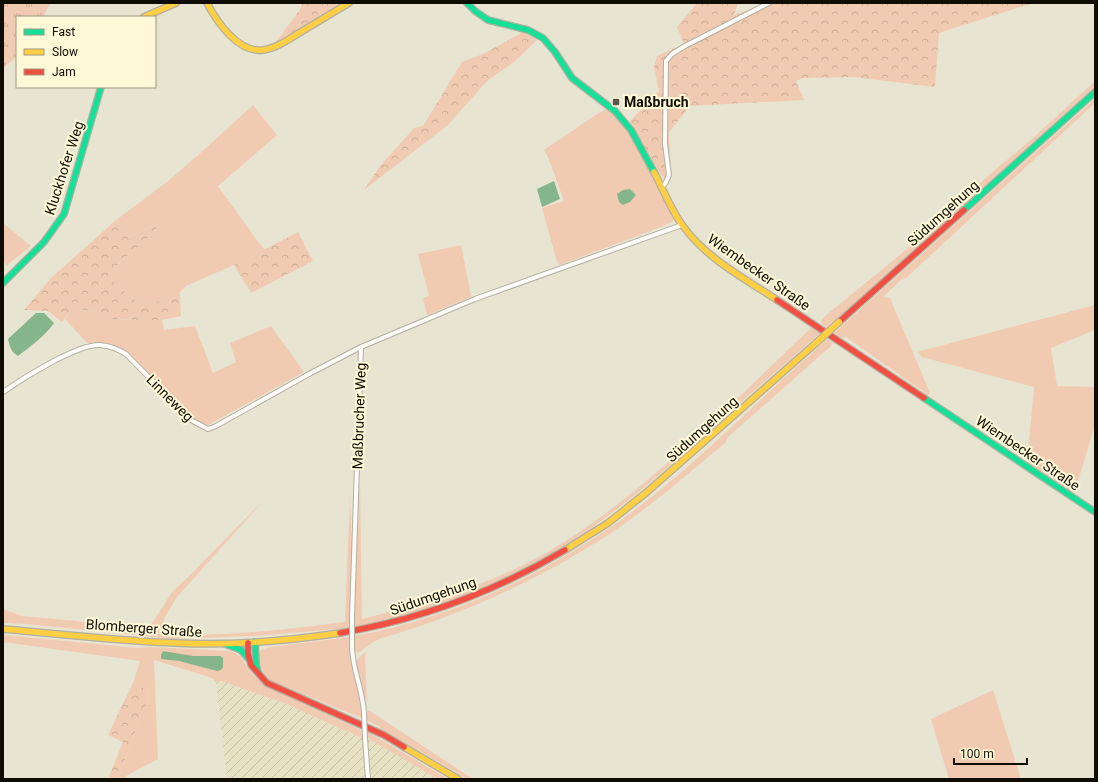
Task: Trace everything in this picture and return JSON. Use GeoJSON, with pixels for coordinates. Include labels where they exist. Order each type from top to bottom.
{"type":"FeatureCollection","features":[{"type":"Feature","properties":{"kind":"street"},"geometry":{"type":"LineString","coordinates":[[146,16],[176,3]]}},
{"type":"Feature","properties":{"kind":"street"},"geometry":{"type":"LineString","coordinates":[[207,3],[215,17],[232,36],[251,48],[260,50],[279,45],[349,3]]}},
{"type":"Feature","properties":{"kind":"street","name":"Wiembecker Straße"},"geometry":{"type":"LineString","coordinates":[[467,3],[488,20],[528,30],[543,38],[555,52],[572,78],[616,110],[640,146],[663,186],[682,225],[694,240],[714,258],[1095,512]]}},
{"type":"Feature","properties":{"kind":"street"},"geometry":{"type":"LineString","coordinates":[[663,186],[669,175],[665,144],[666,61],[672,54],[685,46],[769,3]]}},
{"type":"Feature","properties":{"kind":"street","name":"Kluckhofer Weg"},"geometry":{"type":"LineString","coordinates":[[3,283],[50,235],[64,214],[101,88]]}},
{"type":"Feature","properties":{"kind":"street","name":"Südumgehung"},"geometry":{"type":"LineString","coordinates":[[248,643],[325,636],[388,624],[437,609],[472,597],[529,571],[595,531],[633,504],[686,459],[1095,92]]}},
{"type":"Feature","properties":{"kind":"street","name":"Maßbrucher Weg"},"geometry":{"type":"LineString","coordinates":[[368,779],[362,696],[352,659],[352,616],[361,347],[475,299],[682,225]]}},
{"type":"Feature","properties":{"kind":"street","name":"Linneweg"},"geometry":{"type":"LineString","coordinates":[[3,392],[22,379],[84,347],[99,345],[113,347],[126,354],[191,420],[208,429],[361,347]]}},
{"type":"Feature","properties":{"kind":"street","name":"Blomberger Straße"},"geometry":{"type":"LineString","coordinates":[[3,629],[179,644],[248,643]]}},
{"type":"Feature","properties":{"kind":"street"},"geometry":{"type":"LineString","coordinates":[[255,642],[256,664],[259,674]]}},
{"type":"Feature","properties":{"kind":"street"},"geometry":{"type":"LineString","coordinates":[[248,643],[249,659]]}},
{"type":"Feature","properties":{"kind":"street"},"geometry":{"type":"LineString","coordinates":[[223,644],[242,650],[249,659],[253,668],[263,680],[275,688],[384,735],[458,779]]}},
{"type":"Feature","properties":{"kind":"shaded area"},"geometry":{"type":"Polygon","coordinates":[[[554,181],[560,199],[542,207],[537,189],[554,181]]]}},
{"type":"Feature","properties":{"kind":"shaded area"},"geometry":{"type":"Polygon","coordinates":[[[630,189],[636,195],[630,202],[623,205],[619,202],[617,194],[623,190],[630,189]]]}},
{"type":"Feature","properties":{"kind":"shaded area"},"geometry":{"type":"Polygon","coordinates":[[[36,313],[44,313],[54,323],[42,337],[18,356],[11,349],[8,339],[36,313]]]}},
{"type":"Feature","properties":{"kind":"shaded area"},"geometry":{"type":"Polygon","coordinates":[[[163,651],[193,656],[220,656],[223,658],[223,667],[221,670],[217,671],[179,661],[161,659],[163,651]]]}},
{"type":"Feature","properties":{"kind":"shaded area"},"geometry":{"type":"Polygon","coordinates":[[[221,681],[284,703],[362,738],[368,738],[438,779],[227,779],[216,682],[221,681]]]}},
{"type":"Feature","properties":{"kind":"green space"},"geometry":{"type":"Polygon","coordinates":[[[3,3],[50,3],[44,16],[16,16],[16,57],[3,68],[3,3]]]}},
{"type":"Feature","properties":{"kind":"green space"},"geometry":{"type":"Polygon","coordinates":[[[303,3],[342,3],[275,43],[299,11],[303,3]]]}},
{"type":"Feature","properties":{"kind":"green space"},"geometry":{"type":"Polygon","coordinates":[[[697,3],[738,3],[734,15],[767,3],[1033,3],[939,33],[935,87],[853,77],[803,78],[796,81],[804,100],[690,106],[669,132],[671,177],[666,180],[659,172],[630,121],[659,91],[654,67],[657,56],[684,44],[677,27],[697,3]]]}},
{"type":"Feature","properties":{"kind":"green space"},"geometry":{"type":"Polygon","coordinates":[[[523,32],[537,40],[514,62],[487,81],[448,125],[364,190],[380,166],[414,128],[423,126],[462,62],[483,54],[523,32]]]}},
{"type":"Feature","properties":{"kind":"green space"},"geometry":{"type":"Polygon","coordinates":[[[1095,81],[1095,86],[874,286],[826,328],[822,324],[821,321],[825,316],[917,241],[1095,81]]]}},
{"type":"Feature","properties":{"kind":"green space"},"geometry":{"type":"Polygon","coordinates":[[[1095,99],[1095,103],[905,279],[903,278],[883,297],[890,298],[930,393],[928,395],[846,337],[842,338],[834,333],[1095,99]]]}},
{"type":"Feature","properties":{"kind":"green space"},"geometry":{"type":"Polygon","coordinates":[[[253,105],[277,135],[218,186],[265,250],[186,286],[179,293],[180,296],[147,304],[139,304],[111,280],[112,272],[120,262],[157,230],[155,225],[129,237],[116,220],[168,181],[253,105]]]}},
{"type":"Feature","properties":{"kind":"green space"},"geometry":{"type":"Polygon","coordinates":[[[606,109],[615,113],[625,126],[675,214],[673,221],[661,227],[559,265],[542,208],[564,201],[544,150],[606,109]]]}},
{"type":"Feature","properties":{"kind":"green space"},"geometry":{"type":"Polygon","coordinates":[[[116,220],[129,237],[155,225],[157,230],[120,262],[112,272],[111,280],[139,304],[147,304],[180,296],[181,316],[162,320],[113,319],[94,312],[74,308],[62,322],[48,311],[24,310],[51,278],[116,220]]]}},
{"type":"Feature","properties":{"kind":"green space"},"geometry":{"type":"Polygon","coordinates":[[[3,223],[31,246],[7,265],[3,262],[3,223]]]}},
{"type":"Feature","properties":{"kind":"green space"},"geometry":{"type":"Polygon","coordinates":[[[298,232],[313,261],[251,293],[234,265],[298,232]]]}},
{"type":"Feature","properties":{"kind":"green space"},"geometry":{"type":"Polygon","coordinates":[[[461,245],[471,297],[427,315],[423,298],[429,296],[418,254],[461,245]]]}},
{"type":"Feature","properties":{"kind":"green space"},"geometry":{"type":"Polygon","coordinates":[[[1095,305],[1095,330],[1051,348],[1057,386],[1095,387],[1095,425],[1074,494],[1027,464],[1034,387],[922,357],[917,352],[1095,305]]]}},
{"type":"Feature","properties":{"kind":"green space"},"geometry":{"type":"Polygon","coordinates":[[[74,308],[94,312],[113,319],[162,320],[164,330],[195,326],[213,373],[236,362],[230,343],[271,326],[304,372],[210,424],[205,425],[186,413],[127,352],[108,344],[87,343],[65,319],[74,308]]]}},
{"type":"Feature","properties":{"kind":"green space"},"geometry":{"type":"Polygon","coordinates":[[[811,328],[820,333],[675,462],[586,532],[513,574],[461,596],[408,614],[354,627],[360,479],[362,619],[424,602],[486,582],[525,564],[570,539],[638,488],[682,450],[811,328]]]}},
{"type":"Feature","properties":{"kind":"green space"},"geometry":{"type":"Polygon","coordinates":[[[827,339],[832,343],[831,346],[728,437],[725,443],[653,502],[608,535],[554,567],[499,595],[441,619],[382,638],[373,642],[358,653],[354,651],[354,636],[427,618],[463,605],[497,591],[531,574],[565,556],[597,536],[647,501],[717,440],[827,339]]]}},
{"type":"Feature","properties":{"kind":"green space"},"geometry":{"type":"Polygon","coordinates":[[[350,497],[352,547],[350,628],[254,636],[173,639],[3,623],[3,609],[22,616],[76,621],[147,631],[172,592],[264,500],[177,597],[165,617],[158,634],[229,634],[345,622],[350,497]]]}},
{"type":"Feature","properties":{"kind":"green space"},"geometry":{"type":"Polygon","coordinates":[[[3,635],[138,648],[150,647],[229,651],[240,656],[251,673],[265,686],[361,730],[362,738],[284,703],[221,681],[216,682],[212,678],[154,660],[158,759],[126,776],[125,779],[118,779],[142,713],[148,702],[147,690],[133,683],[140,661],[3,642],[3,635]]]}},
{"type":"Feature","properties":{"kind":"green space"},"geometry":{"type":"Polygon","coordinates":[[[350,637],[351,659],[360,699],[361,718],[272,681],[263,671],[259,663],[259,654],[261,650],[270,647],[350,637]]]}},
{"type":"Feature","properties":{"kind":"green space"},"geometry":{"type":"Polygon","coordinates":[[[368,651],[365,655],[367,700],[369,704],[364,696],[356,662],[360,656],[368,651]]]}},
{"type":"Feature","properties":{"kind":"green space"},"geometry":{"type":"Polygon","coordinates":[[[133,683],[147,690],[148,702],[142,713],[118,779],[108,779],[123,742],[108,735],[133,683]]]}},
{"type":"Feature","properties":{"kind":"green space"},"geometry":{"type":"Polygon","coordinates":[[[993,690],[1021,779],[949,779],[931,719],[993,690]]]}},
{"type":"Feature","properties":{"kind":"green space"},"geometry":{"type":"Polygon","coordinates":[[[367,711],[370,711],[473,779],[467,779],[367,720],[367,711]]]}},
{"type":"Feature","properties":{"kind":"green space"},"geometry":{"type":"Polygon","coordinates":[[[368,732],[448,779],[438,779],[376,743],[368,738],[368,732]]]}},
{"type":"Feature","properties":{"kind":"traffic: fast"},"geometry":{"type":"LineString","coordinates":[[467,3],[488,20],[528,30],[543,38],[555,52],[572,78],[615,111],[631,130],[654,172]]}},
{"type":"Feature","properties":{"kind":"traffic: fast"},"geometry":{"type":"LineString","coordinates":[[3,283],[44,242],[64,214],[101,88]]}},
{"type":"Feature","properties":{"kind":"traffic: fast"},"geometry":{"type":"LineString","coordinates":[[964,210],[1095,92]]}},
{"type":"Feature","properties":{"kind":"traffic: fast"},"geometry":{"type":"LineString","coordinates":[[924,398],[1095,512]]}},
{"type":"Feature","properties":{"kind":"traffic: fast"},"geometry":{"type":"LineString","coordinates":[[255,642],[258,672]]}},
{"type":"Feature","properties":{"kind":"traffic: fast"},"geometry":{"type":"LineString","coordinates":[[225,644],[241,650],[248,658]]}},
{"type":"Feature","properties":{"kind":"traffic: slow"},"geometry":{"type":"LineString","coordinates":[[146,16],[176,3]]}},
{"type":"Feature","properties":{"kind":"traffic: slow"},"geometry":{"type":"LineString","coordinates":[[207,3],[216,19],[229,35],[245,47],[254,50],[263,50],[282,43],[349,3]]}},
{"type":"Feature","properties":{"kind":"traffic: slow"},"geometry":{"type":"LineString","coordinates":[[654,172],[675,214],[693,238],[715,258],[739,276],[777,300]]}},
{"type":"Feature","properties":{"kind":"traffic: slow"},"geometry":{"type":"LineString","coordinates":[[816,343],[839,322]]}},
{"type":"Feature","properties":{"kind":"traffic: slow"},"geometry":{"type":"LineString","coordinates":[[565,550],[608,523],[647,492],[816,343]]}},
{"type":"Feature","properties":{"kind":"traffic: slow"},"geometry":{"type":"LineString","coordinates":[[3,629],[133,641],[197,644],[258,642],[340,633]]}},
{"type":"Feature","properties":{"kind":"traffic: slow"},"geometry":{"type":"LineString","coordinates":[[404,747],[458,779]]}},
{"type":"Feature","properties":{"kind":"traffic: jam"},"geometry":{"type":"LineString","coordinates":[[839,322],[964,210]]}},
{"type":"Feature","properties":{"kind":"traffic: jam"},"geometry":{"type":"LineString","coordinates":[[777,300],[924,398]]}},
{"type":"Feature","properties":{"kind":"traffic: jam"},"geometry":{"type":"LineString","coordinates":[[340,633],[399,620],[456,602],[512,578],[565,550]]}},
{"type":"Feature","properties":{"kind":"traffic: jam"},"geometry":{"type":"LineString","coordinates":[[248,643],[248,654],[251,665],[267,683],[384,735],[404,747]]}},
{"type":"Feature","properties":{"kind":"place","name":"Maßbruch"},"geometry":{"type":"Point","coordinates":[616,102]}}]}
